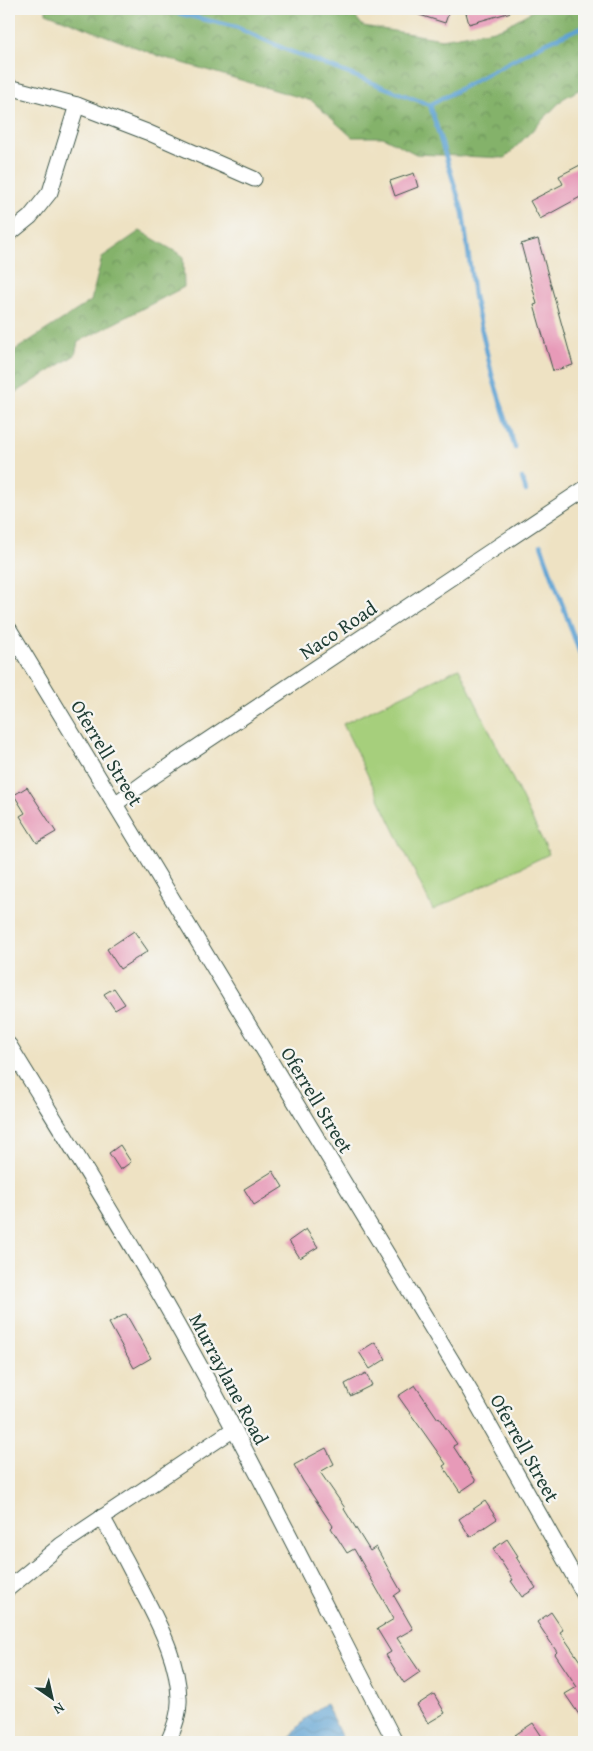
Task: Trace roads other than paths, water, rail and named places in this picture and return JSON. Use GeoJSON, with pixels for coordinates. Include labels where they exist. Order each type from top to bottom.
{"type":"FeatureCollection","features":[{"type":"Feature","properties":{"kind":"street"},"geometry":{"type":"LineString","coordinates":[[9,87],[77,105],[147,132],[254,179]]}},
{"type":"Feature","properties":{"kind":"street"},"geometry":{"type":"LineString","coordinates":[[9,234],[30,217],[50,192],[77,105]]}},
{"type":"Feature","properties":{"kind":"street","name":"Naco Road"},"geometry":{"type":"LineString","coordinates":[[115,804],[148,780],[584,489]]}},
{"type":"Feature","properties":{"kind":"street","name":"Oferrell Street"},"geometry":{"type":"LineString","coordinates":[[9,629],[470,1391],[584,1594]]}},
{"type":"Feature","properties":{"kind":"street","name":"Murraylane Road"},"geometry":{"type":"LineString","coordinates":[[9,1045],[172,1315],[234,1429],[395,1742]]}},
{"type":"Feature","properties":{"kind":"street"},"geometry":{"type":"LineString","coordinates":[[9,1588],[61,1545],[234,1429]]}},
{"type":"Feature","properties":{"kind":"street"},"geometry":{"type":"LineString","coordinates":[[102,1517],[130,1568],[170,1649],[177,1676],[180,1700],[176,1724],[168,1742]]}},
{"type":"Feature","properties":{"kind":"water"},"geometry":{"type":"Polygon","coordinates":[[[326,1704],[344,1742],[287,1742],[304,1720],[326,1704]]]}},
{"type":"Feature","properties":{"kind":"waterway"},"geometry":{"type":"LineString","coordinates":[[160,9],[236,27],[287,50],[430,105],[543,44],[584,26]]}},
{"type":"Feature","properties":{"kind":"waterway"},"geometry":{"type":"LineString","coordinates":[[430,105],[463,213],[474,296],[492,375],[515,448]]}},
{"type":"Feature","properties":{"kind":"waterway"},"geometry":{"type":"LineString","coordinates":[[522,478],[526,491]]}},
{"type":"Feature","properties":{"kind":"waterway"},"geometry":{"type":"LineString","coordinates":[[541,545],[584,665]]}}]}
